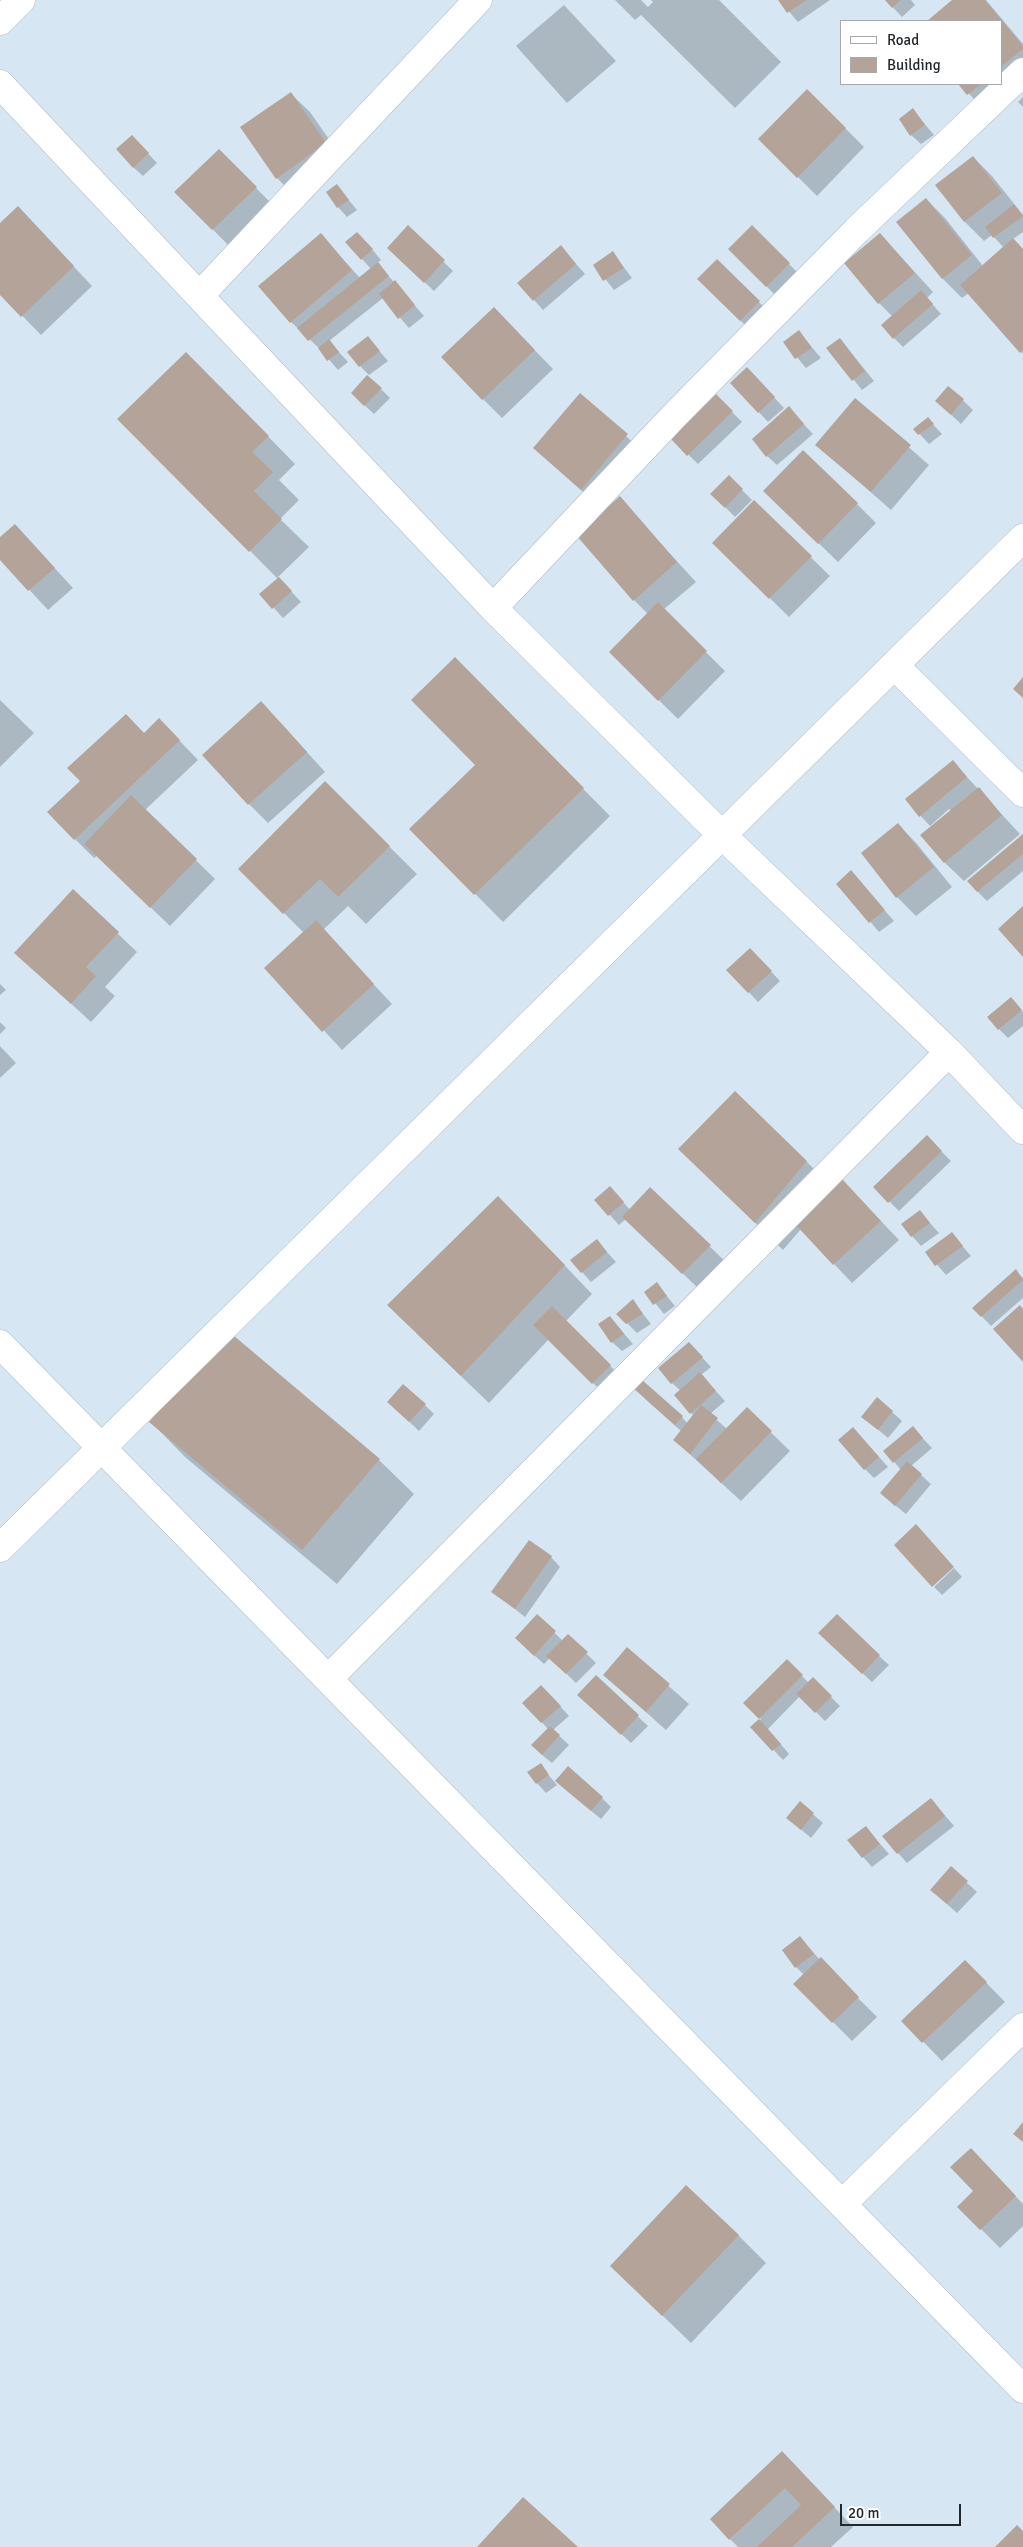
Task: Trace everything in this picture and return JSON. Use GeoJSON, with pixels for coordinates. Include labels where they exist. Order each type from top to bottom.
{"type":"FeatureCollection","features":[{"type":"Feature","properties":{"kind":"street"},"geometry":{"type":"LineString","coordinates":[[0,21],[21,0]]}},
{"type":"Feature","properties":{"kind":"street"},"geometry":{"type":"LineString","coordinates":[[200,295],[478,0]]}},
{"type":"Feature","properties":{"kind":"street"},"geometry":{"type":"LineString","coordinates":[[494,608],[686,403],[858,230],[1023,72]]}},
{"type":"Feature","properties":{"kind":"street"},"geometry":{"type":"LineString","coordinates":[[0,84],[494,608],[722,835],[949,1052],[1023,1130]]}},
{"type":"Feature","properties":{"kind":"street"},"geometry":{"type":"LineString","coordinates":[[0,1548],[1023,538]]}},
{"type":"Feature","properties":{"kind":"street"},"geometry":{"type":"LineString","coordinates":[[894,665],[1023,793]]}},
{"type":"Feature","properties":{"kind":"street"},"geometry":{"type":"LineString","coordinates":[[328,1679],[949,1052]]}},
{"type":"Feature","properties":{"kind":"street"},"geometry":{"type":"LineString","coordinates":[[0,1344],[1023,2388]]}},
{"type":"Feature","properties":{"kind":"street"},"geometry":{"type":"LineString","coordinates":[[842,2204],[1023,2027]]}},
{"type":"Feature","properties":{"kind":"building"},"geometry":{"type":"Polygon","coordinates":[[[778,0],[807,0],[787,13],[778,0]]]}},
{"type":"Feature","properties":{"kind":"building"},"geometry":{"type":"Polygon","coordinates":[[[885,0],[901,0],[892,8],[885,0]]]}},
{"type":"Feature","properties":{"kind":"building"},"geometry":{"type":"Polygon","coordinates":[[[952,0],[985,0],[1002,20],[928,20],[952,0]]]}},
{"type":"Feature","properties":{"kind":"building"},"geometry":{"type":"Polygon","coordinates":[[[1003,22],[1023,46],[1023,49],[1003,65],[1003,22]]]}},
{"type":"Feature","properties":{"kind":"building"},"geometry":{"type":"Polygon","coordinates":[[[959,85],[980,85],[967,95],[959,85]]]}},
{"type":"Feature","properties":{"kind":"building"},"geometry":{"type":"Polygon","coordinates":[[[807,89],[846,128],[797,178],[758,139],[807,89]]]}},
{"type":"Feature","properties":{"kind":"building"},"geometry":{"type":"Polygon","coordinates":[[[291,92],[326,143],[276,179],[240,127],[291,92]]]}},
{"type":"Feature","properties":{"kind":"building"},"geometry":{"type":"Polygon","coordinates":[[[913,108],[925,125],[910,136],[899,119],[913,108]]]}},
{"type":"Feature","properties":{"kind":"building"},"geometry":{"type":"Polygon","coordinates":[[[132,135],[149,153],[133,168],[116,149],[132,135]]]}},
{"type":"Feature","properties":{"kind":"building"},"geometry":{"type":"Polygon","coordinates":[[[219,149],[257,187],[212,230],[174,192],[219,149]]]}},
{"type":"Feature","properties":{"kind":"building"},"geometry":{"type":"Polygon","coordinates":[[[973,156],[1002,193],[964,222],[935,185],[973,156]]]}},
{"type":"Feature","properties":{"kind":"building"},"geometry":{"type":"Polygon","coordinates":[[[337,184],[349,200],[337,208],[326,192],[337,184]]]}},
{"type":"Feature","properties":{"kind":"building"},"geometry":{"type":"Polygon","coordinates":[[[926,198],[972,255],[942,279],[896,222],[926,198]]]}},
{"type":"Feature","properties":{"kind":"building"},"geometry":{"type":"Polygon","coordinates":[[[1014,204],[1023,216],[993,238],[985,227],[1014,204]]]}},
{"type":"Feature","properties":{"kind":"building"},"geometry":{"type":"Polygon","coordinates":[[[18,206],[74,266],[21,317],[0,295],[0,223],[18,206]]]}},
{"type":"Feature","properties":{"kind":"building"},"geometry":{"type":"Polygon","coordinates":[[[408,225],[445,260],[424,283],[387,248],[408,225]]]}},
{"type":"Feature","properties":{"kind":"building"},"geometry":{"type":"Polygon","coordinates":[[[752,225],[790,263],[766,287],[728,249],[752,225]]]}},
{"type":"Feature","properties":{"kind":"building"},"geometry":{"type":"Polygon","coordinates":[[[357,232],[373,249],[361,260],[345,242],[357,232]]]}},
{"type":"Feature","properties":{"kind":"building"},"geometry":{"type":"Polygon","coordinates":[[[321,233],[352,270],[290,323],[258,286],[321,233]]]}},
{"type":"Feature","properties":{"kind":"building"},"geometry":{"type":"Polygon","coordinates":[[[880,233],[915,273],[878,304],[844,263],[880,233]]]}},
{"type":"Feature","properties":{"kind":"building"},"geometry":{"type":"Polygon","coordinates":[[[1013,238],[1023,249],[1023,350],[1020,353],[960,285],[1013,238]]]}},
{"type":"Feature","properties":{"kind":"building"},"geometry":{"type":"Polygon","coordinates":[[[561,245],[576,264],[533,301],[517,283],[561,245]]]}},
{"type":"Feature","properties":{"kind":"building"},"geometry":{"type":"Polygon","coordinates":[[[613,251],[624,268],[603,281],[593,265],[613,251]]]}},
{"type":"Feature","properties":{"kind":"building"},"geometry":{"type":"Polygon","coordinates":[[[717,259],[760,301],[740,321],[697,279],[717,259]]]}},
{"type":"Feature","properties":{"kind":"building"},"geometry":{"type":"Polygon","coordinates":[[[378,262],[389,276],[308,341],[297,328],[378,262]]]}},
{"type":"Feature","properties":{"kind":"building"},"geometry":{"type":"Polygon","coordinates":[[[395,280],[415,305],[398,319],[379,294],[395,280]]]}},
{"type":"Feature","properties":{"kind":"building"},"geometry":{"type":"Polygon","coordinates":[[[921,290],[933,304],[893,339],[881,325],[921,290]]]}},
{"type":"Feature","properties":{"kind":"building"},"geometry":{"type":"Polygon","coordinates":[[[494,307],[535,350],[482,400],[441,357],[494,307]]]}},
{"type":"Feature","properties":{"kind":"building"},"geometry":{"type":"Polygon","coordinates":[[[799,330],[812,348],[795,359],[783,342],[799,330]]]}},
{"type":"Feature","properties":{"kind":"building"},"geometry":{"type":"Polygon","coordinates":[[[368,336],[380,351],[359,367],[347,352],[368,336]]]}},
{"type":"Feature","properties":{"kind":"building"},"geometry":{"type":"Polygon","coordinates":[[[840,338],[865,371],[852,381],[826,348],[840,338]]]}},
{"type":"Feature","properties":{"kind":"building"},"geometry":{"type":"Polygon","coordinates":[[[329,339],[339,352],[327,361],[318,348],[329,339]]]}},
{"type":"Feature","properties":{"kind":"building"},"geometry":{"type":"Polygon","coordinates":[[[186,352],[269,436],[252,452],[273,472],[254,491],[282,519],[249,552],[117,419],[186,352]]]}},
{"type":"Feature","properties":{"kind":"building"},"geometry":{"type":"Polygon","coordinates":[[[747,367],[775,397],[758,413],[730,383],[747,367]]]}},
{"type":"Feature","properties":{"kind":"building"},"geometry":{"type":"Polygon","coordinates":[[[367,375],[382,388],[364,406],[351,393],[367,375]]]}},
{"type":"Feature","properties":{"kind":"building"},"geometry":{"type":"Polygon","coordinates":[[[948,386],[964,399],[951,415],[935,401],[948,386]]]}},
{"type":"Feature","properties":{"kind":"building"},"geometry":{"type":"Polygon","coordinates":[[[580,393],[628,434],[581,490],[533,448],[580,393]]]}},
{"type":"Feature","properties":{"kind":"building"},"geometry":{"type":"Polygon","coordinates":[[[716,394],[733,411],[687,456],[671,439],[716,394]]]}},
{"type":"Feature","properties":{"kind":"building"},"geometry":{"type":"Polygon","coordinates":[[[855,398],[911,445],[871,492],[815,445],[855,398]]]}},
{"type":"Feature","properties":{"kind":"building"},"geometry":{"type":"Polygon","coordinates":[[[789,406],[804,424],[766,457],[752,439],[789,406]]]}},
{"type":"Feature","properties":{"kind":"building"},"geometry":{"type":"Polygon","coordinates":[[[928,417],[934,424],[918,435],[913,429],[928,417]]]}},
{"type":"Feature","properties":{"kind":"building"},"geometry":{"type":"Polygon","coordinates":[[[803,450],[858,503],[818,544],[763,491],[803,450]]]}},
{"type":"Feature","properties":{"kind":"building"},"geometry":{"type":"Polygon","coordinates":[[[729,475],[743,489],[725,508],[710,494],[729,475]]]}},
{"type":"Feature","properties":{"kind":"building"},"geometry":{"type":"Polygon","coordinates":[[[620,496],[677,562],[633,601],[576,535],[620,496]]]}},
{"type":"Feature","properties":{"kind":"building"},"geometry":{"type":"Polygon","coordinates":[[[754,500],[812,556],[769,599],[712,543],[754,500]]]}},
{"type":"Feature","properties":{"kind":"building"},"geometry":{"type":"Polygon","coordinates":[[[15,524],[55,568],[28,591],[0,560],[0,537],[15,524]]]}},
{"type":"Feature","properties":{"kind":"building"},"geometry":{"type":"Polygon","coordinates":[[[279,577],[292,591],[272,609],[259,594],[279,577]]]}},
{"type":"Feature","properties":{"kind":"building"},"geometry":{"type":"Polygon","coordinates":[[[658,602],[707,651],[658,701],[609,652],[658,602]]]}},
{"type":"Feature","properties":{"kind":"building"},"geometry":{"type":"Polygon","coordinates":[[[455,657],[584,788],[474,895],[409,829],[475,765],[411,700],[455,657]]]}},
{"type":"Feature","properties":{"kind":"building"},"geometry":{"type":"Polygon","coordinates":[[[1023,677],[1023,698],[1013,689],[1023,677]]]}},
{"type":"Feature","properties":{"kind":"building"},"geometry":{"type":"Polygon","coordinates":[[[261,701],[307,752],[248,805],[202,755],[261,701]]]}},
{"type":"Feature","properties":{"kind":"building"},"geometry":{"type":"Polygon","coordinates":[[[126,714],[144,733],[159,718],[180,740],[74,840],[47,812],[80,781],[67,768],[126,714]]]}},
{"type":"Feature","properties":{"kind":"building"},"geometry":{"type":"Polygon","coordinates":[[[953,760],[967,777],[919,817],[905,799],[953,760]]]}},
{"type":"Feature","properties":{"kind":"building"},"geometry":{"type":"Polygon","coordinates":[[[325,781],[390,846],[338,897],[320,879],[283,914],[238,869],[325,781]]]}},
{"type":"Feature","properties":{"kind":"building"},"geometry":{"type":"Polygon","coordinates":[[[979,787],[1002,815],[944,863],[920,835],[979,787]]]}},
{"type":"Feature","properties":{"kind":"building"},"geometry":{"type":"Polygon","coordinates":[[[131,795],[197,859],[150,908],[84,844],[131,795]]]}},
{"type":"Feature","properties":{"kind":"building"},"geometry":{"type":"Polygon","coordinates":[[[898,823],[934,867],[896,898],[861,853],[898,823]]]}},
{"type":"Feature","properties":{"kind":"building"},"geometry":{"type":"Polygon","coordinates":[[[1023,834],[1023,854],[977,892],[967,881],[1023,834]]]}},
{"type":"Feature","properties":{"kind":"building"},"geometry":{"type":"Polygon","coordinates":[[[851,870],[885,910],[869,923],[836,884],[851,870]]]}},
{"type":"Feature","properties":{"kind":"building"},"geometry":{"type":"Polygon","coordinates":[[[73,889],[119,932],[86,967],[96,976],[71,1004],[14,953],[73,889]]]}},
{"type":"Feature","properties":{"kind":"building"},"geometry":{"type":"Polygon","coordinates":[[[1023,906],[1023,957],[998,929],[1023,906]]]}},
{"type":"Feature","properties":{"kind":"building"},"geometry":{"type":"Polygon","coordinates":[[[316,920],[374,984],[322,1032],[264,968],[316,920]]]}},
{"type":"Feature","properties":{"kind":"building"},"geometry":{"type":"Polygon","coordinates":[[[750,948],[772,971],[748,993],[726,970],[750,948]]]}},
{"type":"Feature","properties":{"kind":"building"},"geometry":{"type":"Polygon","coordinates":[[[1011,997],[1022,1010],[998,1030],[987,1017],[1011,997]]]}},
{"type":"Feature","properties":{"kind":"building"},"geometry":{"type":"Polygon","coordinates":[[[735,1091],[807,1161],[755,1223],[678,1149],[735,1091]]]}},
{"type":"Feature","properties":{"kind":"building"},"geometry":{"type":"Polygon","coordinates":[[[927,1135],[942,1151],[888,1203],[873,1187],[927,1135]]]}},
{"type":"Feature","properties":{"kind":"building"},"geometry":{"type":"Polygon","coordinates":[[[842,1179],[881,1221],[833,1265],[795,1224],[842,1179]]]}},
{"type":"Feature","properties":{"kind":"building"},"geometry":{"type":"Polygon","coordinates":[[[610,1186],[624,1202],[608,1216],[594,1200],[610,1186]]]}},
{"type":"Feature","properties":{"kind":"building"},"geometry":{"type":"Polygon","coordinates":[[[650,1187],[711,1245],[682,1274],[622,1217],[650,1187]]]}},
{"type":"Feature","properties":{"kind":"building"},"geometry":{"type":"Polygon","coordinates":[[[498,1196],[565,1265],[461,1376],[387,1305],[498,1196]]]}},
{"type":"Feature","properties":{"kind":"building"},"geometry":{"type":"Polygon","coordinates":[[[920,1210],[930,1223],[911,1237],[901,1224],[920,1210]]]}},
{"type":"Feature","properties":{"kind":"building"},"geometry":{"type":"Polygon","coordinates":[[[952,1232],[963,1246],[935,1266],[925,1252],[952,1232]]]}},
{"type":"Feature","properties":{"kind":"building"},"geometry":{"type":"Polygon","coordinates":[[[597,1239],[607,1252],[581,1273],[570,1260],[597,1239]]]}},
{"type":"Feature","properties":{"kind":"building"},"geometry":{"type":"Polygon","coordinates":[[[1016,1269],[1023,1280],[981,1317],[972,1308],[1016,1269]]]}},
{"type":"Feature","properties":{"kind":"building"},"geometry":{"type":"Polygon","coordinates":[[[657,1282],[667,1296],[653,1305],[644,1292],[657,1282]]]}},
{"type":"Feature","properties":{"kind":"building"},"geometry":{"type":"Polygon","coordinates":[[[633,1299],[643,1314],[626,1324],[616,1314],[633,1299]]]}},
{"type":"Feature","properties":{"kind":"building"},"geometry":{"type":"Polygon","coordinates":[[[1020,1305],[1023,1309],[1023,1362],[993,1329],[1020,1305]]]}},
{"type":"Feature","properties":{"kind":"building"},"geometry":{"type":"Polygon","coordinates":[[[552,1306],[611,1365],[592,1384],[533,1325],[552,1306]]]}},
{"type":"Feature","properties":{"kind":"building"},"geometry":{"type":"Polygon","coordinates":[[[610,1316],[624,1334],[611,1343],[598,1324],[610,1316]]]}},
{"type":"Feature","properties":{"kind":"building"},"geometry":{"type":"Polygon","coordinates":[[[227,1330],[380,1459],[302,1550],[149,1422],[227,1330]]]}},
{"type":"Feature","properties":{"kind":"building"},"geometry":{"type":"Polygon","coordinates":[[[689,1342],[703,1357],[671,1384],[658,1368],[689,1342]]]}},
{"type":"Feature","properties":{"kind":"building"},"geometry":{"type":"Polygon","coordinates":[[[700,1372],[716,1391],[690,1414],[674,1395],[700,1372]]]}},
{"type":"Feature","properties":{"kind":"building"},"geometry":{"type":"Polygon","coordinates":[[[641,1379],[683,1416],[675,1425],[633,1388],[641,1379]]]}},
{"type":"Feature","properties":{"kind":"building"},"geometry":{"type":"Polygon","coordinates":[[[403,1384],[426,1404],[409,1422],[387,1402],[403,1384]]]}},
{"type":"Feature","properties":{"kind":"building"},"geometry":{"type":"Polygon","coordinates":[[[877,1397],[893,1411],[878,1430],[861,1417],[877,1397]]]}},
{"type":"Feature","properties":{"kind":"building"},"geometry":{"type":"Polygon","coordinates":[[[701,1405],[718,1418],[690,1454],[673,1440],[701,1405]]]}},
{"type":"Feature","properties":{"kind":"building"},"geometry":{"type":"Polygon","coordinates":[[[747,1407],[772,1431],[721,1483],[696,1459],[747,1407]]]}},
{"type":"Feature","properties":{"kind":"building"},"geometry":{"type":"Polygon","coordinates":[[[913,1426],[923,1438],[893,1463],[883,1451],[913,1426]]]}},
{"type":"Feature","properties":{"kind":"building"},"geometry":{"type":"Polygon","coordinates":[[[853,1427],[879,1457],[864,1470],[838,1440],[853,1427]]]}},
{"type":"Feature","properties":{"kind":"building"},"geometry":{"type":"Polygon","coordinates":[[[907,1461],[922,1474],[895,1506],[880,1493],[907,1461]]]}},
{"type":"Feature","properties":{"kind":"building"},"geometry":{"type":"Polygon","coordinates":[[[916,1524],[954,1567],[932,1587],[894,1545],[916,1524]]]}},
{"type":"Feature","properties":{"kind":"building"},"geometry":{"type":"Polygon","coordinates":[[[529,1540],[552,1556],[515,1609],[491,1592],[529,1540]]]}},
{"type":"Feature","properties":{"kind":"building"},"geometry":{"type":"Polygon","coordinates":[[[537,1614],[556,1631],[534,1656],[515,1638],[537,1614]]]}},
{"type":"Feature","properties":{"kind":"building"},"geometry":{"type":"Polygon","coordinates":[[[837,1614],[880,1655],[862,1674],[818,1633],[837,1614]]]}},
{"type":"Feature","properties":{"kind":"building"},"geometry":{"type":"Polygon","coordinates":[[[568,1634],[588,1652],[566,1674],[546,1656],[568,1634]]]}},
{"type":"Feature","properties":{"kind":"building"},"geometry":{"type":"Polygon","coordinates":[[[627,1647],[670,1684],[646,1712],[603,1675],[627,1647]]]}},
{"type":"Feature","properties":{"kind":"building"},"geometry":{"type":"Polygon","coordinates":[[[787,1659],[803,1675],[759,1719],[743,1703],[787,1659]]]}},
{"type":"Feature","properties":{"kind":"building"},"geometry":{"type":"Polygon","coordinates":[[[596,1675],[639,1715],[621,1735],[577,1695],[596,1675]]]}},
{"type":"Feature","properties":{"kind":"building"},"geometry":{"type":"Polygon","coordinates":[[[813,1677],[832,1696],[815,1713],[796,1694],[813,1677]]]}},
{"type":"Feature","properties":{"kind":"building"},"geometry":{"type":"Polygon","coordinates":[[[541,1685],[561,1706],[541,1723],[522,1703],[541,1685]]]}},
{"type":"Feature","properties":{"kind":"building"},"geometry":{"type":"Polygon","coordinates":[[[759,1719],[781,1744],[772,1751],[750,1727],[759,1719]]]}},
{"type":"Feature","properties":{"kind":"building"},"geometry":{"type":"Polygon","coordinates":[[[550,1726],[560,1735],[542,1755],[531,1745],[550,1726]]]}},
{"type":"Feature","properties":{"kind":"building"},"geometry":{"type":"Polygon","coordinates":[[[541,1763],[549,1775],[536,1784],[527,1772],[541,1763]]]}},
{"type":"Feature","properties":{"kind":"building"},"geometry":{"type":"Polygon","coordinates":[[[568,1766],[603,1797],[591,1811],[555,1781],[568,1766]]]}},
{"type":"Feature","properties":{"kind":"building"},"geometry":{"type":"Polygon","coordinates":[[[931,1798],[945,1816],[897,1854],[882,1836],[931,1798]]]}},
{"type":"Feature","properties":{"kind":"building"},"geometry":{"type":"Polygon","coordinates":[[[800,1801],[814,1813],[801,1830],[786,1818],[800,1801]]]}},
{"type":"Feature","properties":{"kind":"building"},"geometry":{"type":"Polygon","coordinates":[[[866,1826],[880,1844],[862,1858],[847,1840],[866,1826]]]}},
{"type":"Feature","properties":{"kind":"building"},"geometry":{"type":"Polygon","coordinates":[[[951,1866],[968,1881],[947,1904],[930,1890],[951,1866]]]}},
{"type":"Feature","properties":{"kind":"building"},"geometry":{"type":"Polygon","coordinates":[[[800,1936],[814,1954],[795,1968],[782,1950],[800,1936]]]}},
{"type":"Feature","properties":{"kind":"building"},"geometry":{"type":"Polygon","coordinates":[[[821,1957],[859,1997],[832,2023],[793,1984],[821,1957]]]}},
{"type":"Feature","properties":{"kind":"building"},"geometry":{"type":"Polygon","coordinates":[[[965,1960],[987,1982],[922,2043],[901,2021],[965,1960]]]}},
{"type":"Feature","properties":{"kind":"building"},"geometry":{"type":"Polygon","coordinates":[[[1023,2122],[1023,2142],[1013,2134],[1023,2122]]]}},
{"type":"Feature","properties":{"kind":"building"},"geometry":{"type":"Polygon","coordinates":[[[971,2148],[1016,2196],[980,2230],[957,2207],[973,2191],[950,2167],[971,2148]]]}},
{"type":"Feature","properties":{"kind":"building"},"geometry":{"type":"Polygon","coordinates":[[[686,2185],[739,2235],[662,2316],[610,2266],[686,2185]]]}},
{"type":"Feature","properties":{"kind":"building"},"geometry":{"type":"Polygon","coordinates":[[[782,2451],[835,2507],[792,2547],[757,2547],[801,2505],[785,2488],[729,2540],[710,2519],[782,2451]]]}},
{"type":"Feature","properties":{"kind":"building"},"geometry":{"type":"Polygon","coordinates":[[[523,2497],[578,2547],[477,2547],[523,2497]]]}},
{"type":"Feature","properties":{"kind":"building"},"geometry":{"type":"Polygon","coordinates":[[[1017,2525],[1023,2531],[1023,2547],[995,2547],[1017,2525]]]}}]}
